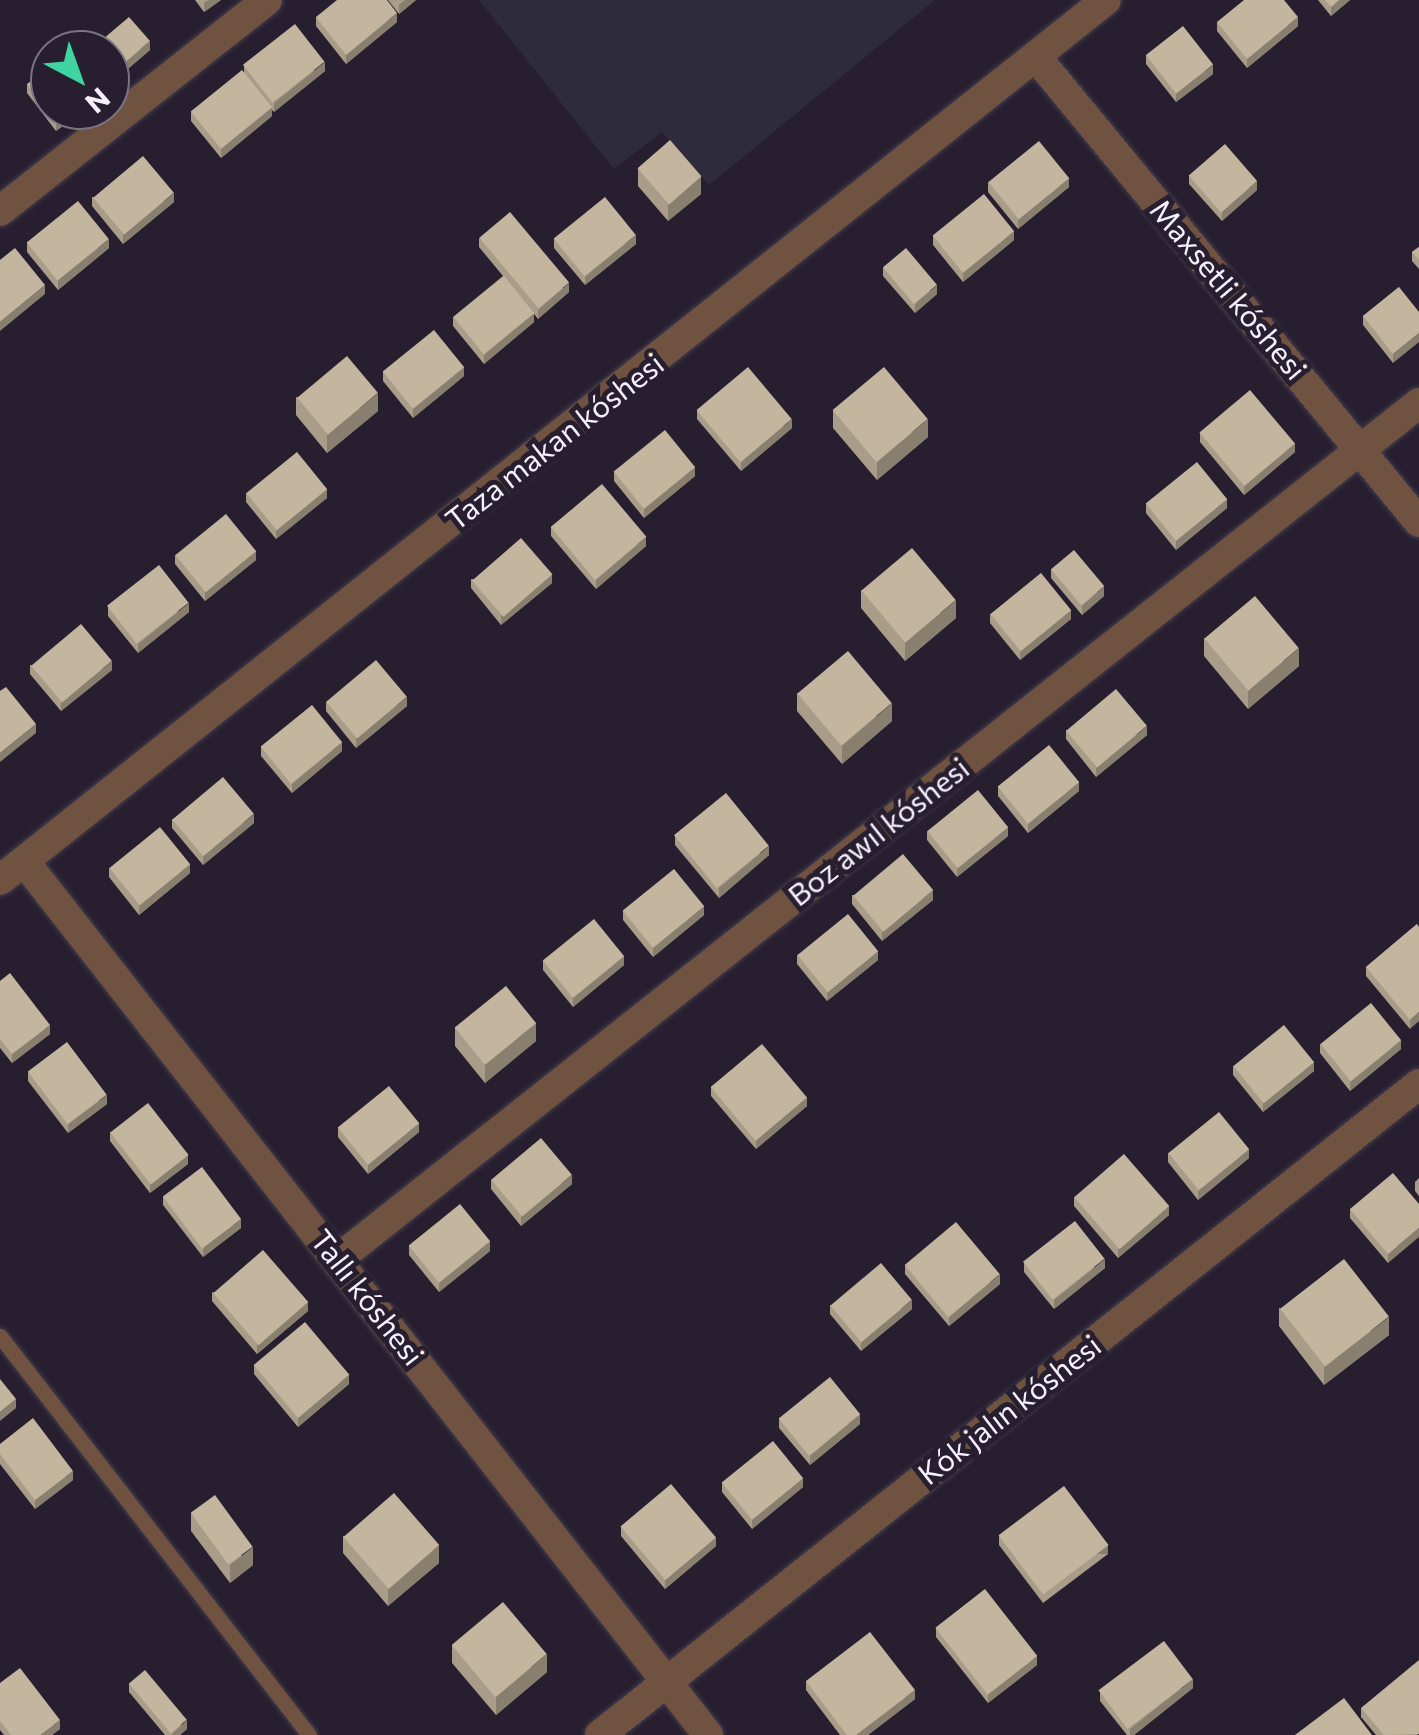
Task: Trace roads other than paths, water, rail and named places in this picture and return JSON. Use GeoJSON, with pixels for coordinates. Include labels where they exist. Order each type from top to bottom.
{"type":"FeatureCollection","features":[{"type":"Feature","properties":{"kind":"street"},"geometry":{"type":"LineString","coordinates":[[0,211],[267,0]]}},
{"type":"Feature","properties":{"kind":"street","name":"Taza makan kóshesi"},"geometry":{"type":"LineString","coordinates":[[0,880],[1106,0]]}},
{"type":"Feature","properties":{"kind":"street","name":"Maxsetli kóshesi"},"geometry":{"type":"LineString","coordinates":[[1037,58],[1419,522]]}},
{"type":"Feature","properties":{"kind":"street","name":"Boz awıl kóshesi"},"geometry":{"type":"LineString","coordinates":[[338,1259],[1419,403]]}},
{"type":"Feature","properties":{"kind":"street","name":"Tallı kóshesi"},"geometry":{"type":"LineString","coordinates":[[24,861],[708,1735]]}},
{"type":"Feature","properties":{"kind":"street","name":"Kók jalın kóshesi"},"geometry":{"type":"LineString","coordinates":[[600,1735],[1419,1084]]}},
{"type":"Feature","properties":{"kind":"lane"},"geometry":{"type":"LineString","coordinates":[[0,1336],[308,1735]]}}]}
